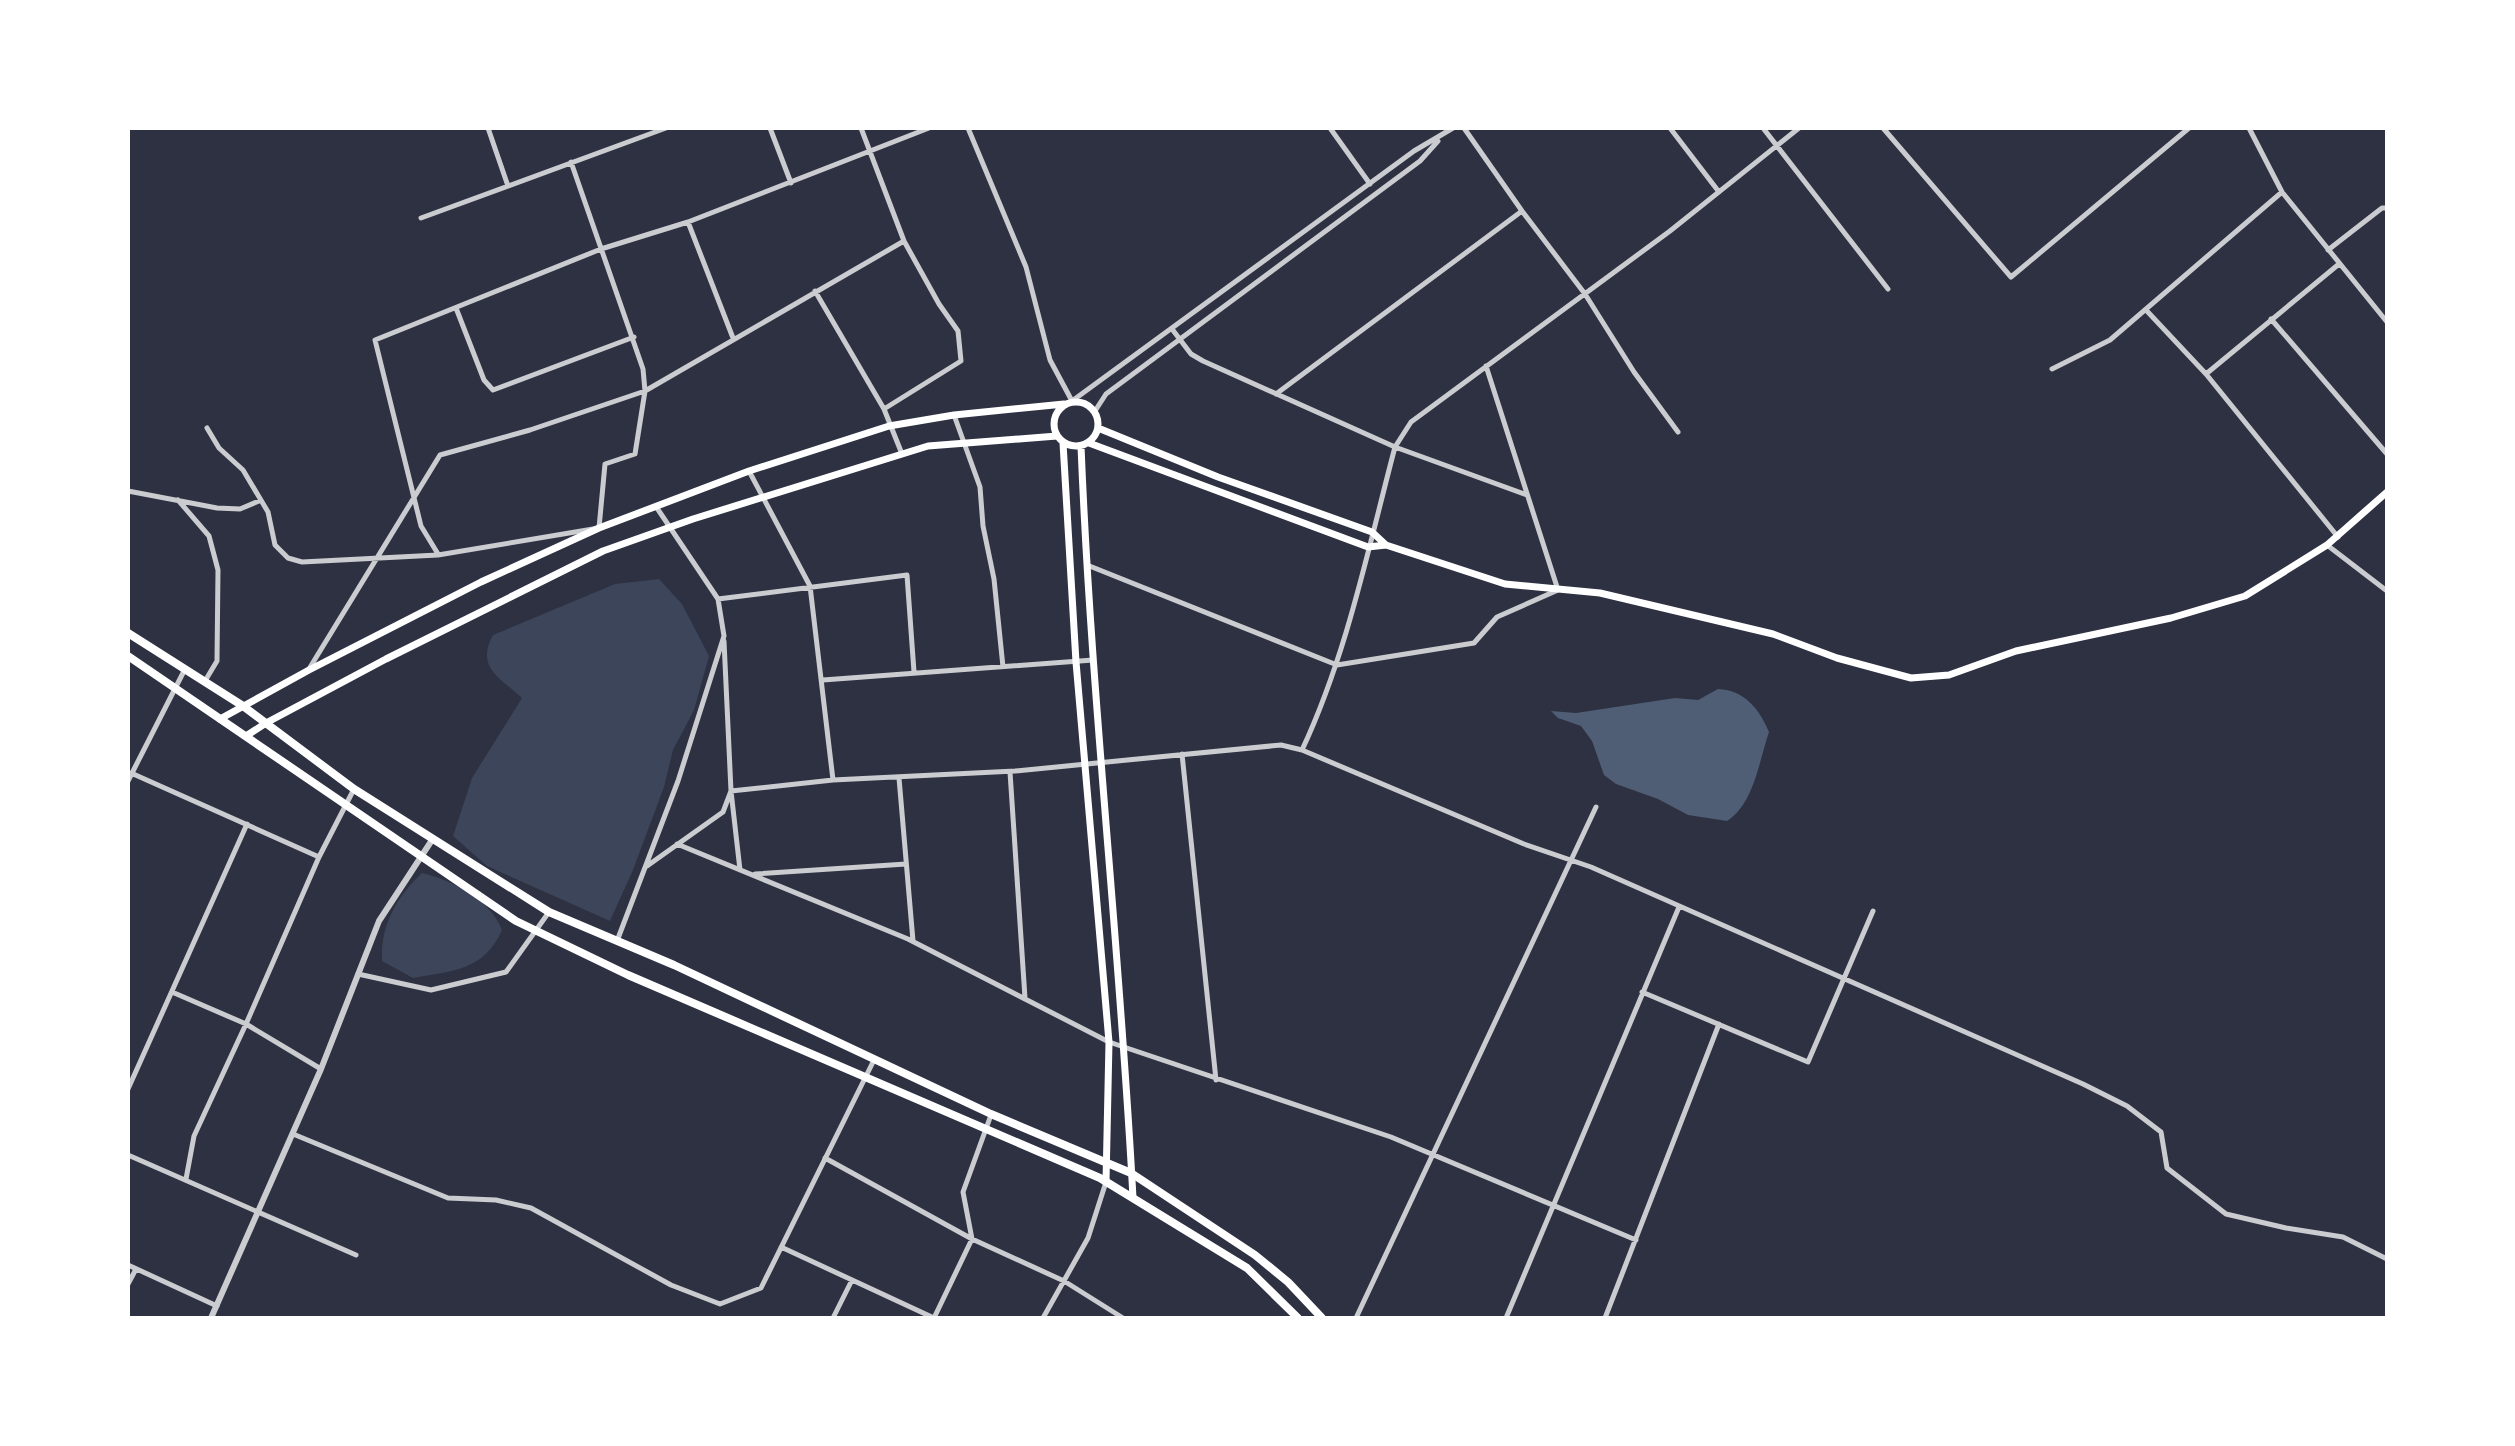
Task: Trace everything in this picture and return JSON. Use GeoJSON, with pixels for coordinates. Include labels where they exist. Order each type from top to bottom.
{"type":"FeatureCollection","features":[{"type":"Feature","properties":{"kind":"highway"},"geometry":{"type":"LineString","coordinates":[[128,633],[243,706],[354,789],[549,912],[674,965],[991,1114],[1131,1173],[1255,1255],[1288,1282],[1322,1318]]}},
{"type":"Feature","properties":{"kind":"highway"},"geometry":{"type":"LineString","coordinates":[[128,656],[516,921],[628,975],[1106,1182],[1247,1268],[1298,1318]]}},
{"type":"Feature","properties":{"kind":"main road"},"geometry":{"type":"LineString","coordinates":[[220,719],[481,582],[599,528],[749,471],[889,426],[954,415],[1081,402],[1095,411],[1098,428],[1085,444],[1086,564],[1133,1198]]}},
{"type":"Feature","properties":{"kind":"main road"},"geometry":{"type":"LineString","coordinates":[[1068,403],[1054,418],[1057,436],[1063,443],[1076,662],[1109,1042],[1106,1182]]}},
{"type":"Feature","properties":{"kind":"main road"},"geometry":{"type":"LineString","coordinates":[[1098,428],[1218,477],[1372,532],[1386,545]]}},
{"type":"Feature","properties":{"kind":"main road"},"geometry":{"type":"LineString","coordinates":[[246,736],[386,659],[603,551],[928,446],[1057,436]]}},
{"type":"Feature","properties":{"kind":"main road"},"geometry":{"type":"LineString","coordinates":[[1063,443],[1085,444],[1368,547],[1386,545],[1505,584],[1600,593],[1773,634],[1837,658],[1911,678],[1949,675],[2016,651],[2171,618],[2245,596],[2338,537],[2387,492]]}},
{"type":"Feature","properties":{"kind":"main road"},"geometry":{"type":"LineString","coordinates":[[1212,488],[1218,477]]}},
{"type":"Feature","properties":{"kind":"main road"},"geometry":{"type":"LineString","coordinates":[[1284,516],[1288,502]]}},
{"type":"Feature","properties":{"kind":"main road"},"geometry":{"type":"LineString","coordinates":[[1320,530],[1324,515]]}},
{"type":"Feature","properties":{"kind":"street"},"geometry":{"type":"LineString","coordinates":[[488,128],[508,186]]}},
{"type":"Feature","properties":{"kind":"street"},"geometry":{"type":"LineString","coordinates":[[421,218],[666,128]]}},
{"type":"Feature","properties":{"kind":"street"},"geometry":{"type":"LineString","coordinates":[[770,128],[791,183]]}},
{"type":"Feature","properties":{"kind":"street"},"geometry":{"type":"LineString","coordinates":[[861,128],[904,241],[939,304],[958,331],[961,361],[884,409]]}},
{"type":"Feature","properties":{"kind":"street"},"geometry":{"type":"LineString","coordinates":[[438,555],[421,526],[375,340],[601,249],[688,222],[929,128]]}},
{"type":"Feature","properties":{"kind":"street"},"geometry":{"type":"LineString","coordinates":[[968,128],[1026,267],[1050,360],[1068,403],[1414,151],[1453,128]]}},
{"type":"Feature","properties":{"kind":"street"},"geometry":{"type":"LineString","coordinates":[[1330,128],[1370,184]]}},
{"type":"Feature","properties":{"kind":"street"},"geometry":{"type":"LineString","coordinates":[[1464,128],[1585,294],[1634,372],[1678,432]]}},
{"type":"Feature","properties":{"kind":"street"},"geometry":{"type":"LineString","coordinates":[[1670,128],[1719,192]]}},
{"type":"Feature","properties":{"kind":"street"},"geometry":{"type":"LineString","coordinates":[[1763,128],[1888,289]]}},
{"type":"Feature","properties":{"kind":"street"},"geometry":{"type":"LineString","coordinates":[[1302,750],[1337,665],[1395,447],[1411,422],[1585,294],[1799,128]]}},
{"type":"Feature","properties":{"kind":"street"},"geometry":{"type":"LineString","coordinates":[[1883,128],[2011,277],[2189,128]]}},
{"type":"Feature","properties":{"kind":"street"},"geometry":{"type":"LineString","coordinates":[[2249,128],[2282,192],[2387,322]]}},
{"type":"Feature","properties":{"kind":"street"},"geometry":{"type":"LineString","coordinates":[[1095,411],[1106,394],[1420,161],[1441,137]]}},
{"type":"Feature","properties":{"kind":"street"},"geometry":{"type":"LineString","coordinates":[[207,428],[219,448],[243,470],[268,512],[275,545],[288,558],[302,562],[438,555],[599,528],[605,464],[635,454],[645,391],[643,369],[634,337],[571,162]]}},
{"type":"Feature","properties":{"kind":"street"},"geometry":{"type":"LineString","coordinates":[[2052,369],[2110,340],[2282,192]]}},
{"type":"Feature","properties":{"kind":"street"},"geometry":{"type":"LineString","coordinates":[[2328,250],[2382,208],[2387,208]]}},
{"type":"Feature","properties":{"kind":"street"},"geometry":{"type":"LineString","coordinates":[[1275,394],[1522,211]]}},
{"type":"Feature","properties":{"kind":"street"},"geometry":{"type":"LineString","coordinates":[[688,222],[733,338]]}},
{"type":"Feature","properties":{"kind":"street"},"geometry":{"type":"LineString","coordinates":[[309,670],[440,455],[530,430],[645,391],[904,241]]}},
{"type":"Feature","properties":{"kind":"street"},"geometry":{"type":"LineString","coordinates":[[2206,374],[2339,264]]}},
{"type":"Feature","properties":{"kind":"street"},"geometry":{"type":"LineString","coordinates":[[815,291],[884,409],[902,454]]}},
{"type":"Feature","properties":{"kind":"street"},"geometry":{"type":"LineString","coordinates":[[456,308],[484,380],[493,390],[634,337]]}},
{"type":"Feature","properties":{"kind":"street"},"geometry":{"type":"LineString","coordinates":[[2146,310],[2206,374],[2338,537]]}},
{"type":"Feature","properties":{"kind":"street"},"geometry":{"type":"LineString","coordinates":[[2271,319],[2387,454]]}},
{"type":"Feature","properties":{"kind":"street"},"geometry":{"type":"LineString","coordinates":[[1172,329],[1191,354],[1203,361],[1395,447],[1528,496]]}},
{"type":"Feature","properties":{"kind":"street"},"geometry":{"type":"LineString","coordinates":[[1086,564],[1337,665],[1474,643],[1497,617],[1558,590],[1486,366]]}},
{"type":"Feature","properties":{"kind":"street"},"geometry":{"type":"LineString","coordinates":[[954,415],[980,487],[1003,667]]}},
{"type":"Feature","properties":{"kind":"street"},"geometry":{"type":"LineString","coordinates":[[749,471],[810,586],[833,780]]}},
{"type":"Feature","properties":{"kind":"street"},"geometry":{"type":"LineString","coordinates":[[128,491],[217,508],[240,509],[259,501]]}},
{"type":"Feature","properties":{"kind":"street"},"geometry":{"type":"LineString","coordinates":[[178,500],[209,536],[218,570],[217,661],[205,681]]}},
{"type":"Feature","properties":{"kind":"street"},"geometry":{"type":"LineString","coordinates":[[657,508],[718,599],[724,636],[731,791],[740,870]]}},
{"type":"Feature","properties":{"kind":"street"},"geometry":{"type":"LineString","coordinates":[[2327,545],[2387,591]]}},
{"type":"Feature","properties":{"kind":"street"},"geometry":{"type":"LineString","coordinates":[[718,599],[907,575],[914,672]]}},
{"type":"Feature","properties":{"kind":"street"},"geometry":{"type":"LineString","coordinates":[[617,942],[678,781],[724,636]]}},
{"type":"Feature","properties":{"kind":"street"},"geometry":{"type":"LineString","coordinates":[[823,680],[1093,660]]}},
{"type":"Feature","properties":{"kind":"street"},"geometry":{"type":"LineString","coordinates":[[128,781],[185,669]]}},
{"type":"Feature","properties":{"kind":"street"},"geometry":{"type":"LineString","coordinates":[[731,791],[833,780],[1010,772],[1281,745],[1302,750],[1524,844],[1571,860],[1846,979],[2127,1106],[2161,1132],[2167,1168],[2226,1214],[2343,1237],[2387,1259]]}},
{"type":"Feature","properties":{"kind":"street"},"geometry":{"type":"LineString","coordinates":[[1182,754],[1216,1080]]}},
{"type":"Feature","properties":{"kind":"street"},"geometry":{"type":"LineString","coordinates":[[1010,772],[1025,999]]}},
{"type":"Feature","properties":{"kind":"street"},"geometry":{"type":"LineString","coordinates":[[131,773],[319,857]]}},
{"type":"Feature","properties":{"kind":"street"},"geometry":{"type":"LineString","coordinates":[[899,778],[913,941]]}},
{"type":"Feature","properties":{"kind":"street"},"geometry":{"type":"LineString","coordinates":[[186,1179],[194,1136],[319,857],[354,789]]}},
{"type":"Feature","properties":{"kind":"street"},"geometry":{"type":"LineString","coordinates":[[647,866],[723,812],[731,791]]}},
{"type":"Feature","properties":{"kind":"street"},"geometry":{"type":"LineString","coordinates":[[1356,1318],[1596,807]]}},
{"type":"Feature","properties":{"kind":"street"},"geometry":{"type":"LineString","coordinates":[[128,1089],[247,824]]}},
{"type":"Feature","properties":{"kind":"street"},"geometry":{"type":"LineString","coordinates":[[211,1318],[321,1069],[379,921],[432,840]]}},
{"type":"Feature","properties":{"kind":"street"},"geometry":{"type":"LineString","coordinates":[[677,844],[913,941],[1109,1042],[1391,1137],[1636,1240]]}},
{"type":"Feature","properties":{"kind":"street"},"geometry":{"type":"LineString","coordinates":[[751,874],[906,864]]}},
{"type":"Feature","properties":{"kind":"street"},"geometry":{"type":"LineString","coordinates":[[1506,1318],[1679,907]]}},
{"type":"Feature","properties":{"kind":"street"},"geometry":{"type":"LineString","coordinates":[[1642,992],[1808,1062],[1873,911]]}},
{"type":"Feature","properties":{"kind":"street"},"geometry":{"type":"LineString","coordinates":[[358,974],[431,990],[506,972],[549,912]]}},
{"type":"Feature","properties":{"kind":"street"},"geometry":{"type":"LineString","coordinates":[[172,992],[246,1024],[321,1069]]}},
{"type":"Feature","properties":{"kind":"street"},"geometry":{"type":"LineString","coordinates":[[1605,1318],[1719,1024]]}},
{"type":"Feature","properties":{"kind":"street"},"geometry":{"type":"LineString","coordinates":[[293,1134],[448,1198],[496,1200],[531,1208],[671,1285],[720,1304],[761,1288],[874,1060]]}},
{"type":"Feature","properties":{"kind":"street"},"geometry":{"type":"LineString","coordinates":[[781,1247],[934,1318],[972,1239],[963,1192],[991,1114]]}},
{"type":"Feature","properties":{"kind":"street"},"geometry":{"type":"LineString","coordinates":[[128,1155],[356,1255]]}},
{"type":"Feature","properties":{"kind":"street"},"geometry":{"type":"LineString","coordinates":[[825,1158],[972,1239],[1064,1281],[1123,1318]]}},
{"type":"Feature","properties":{"kind":"street"},"geometry":{"type":"LineString","coordinates":[[1043,1318],[1088,1238],[1106,1182]]}},
{"type":"Feature","properties":{"kind":"street"},"geometry":{"type":"LineString","coordinates":[[128,1265],[217,1306]]}},
{"type":"Feature","properties":{"kind":"street"},"geometry":{"type":"LineString","coordinates":[[128,1284],[136,1269]]}},
{"type":"Feature","properties":{"kind":"street"},"geometry":{"type":"LineString","coordinates":[[833,1318],[852,1280]]}},
{"type":"Feature","properties":{"kind":"shaded area"},"geometry":{"type":"Polygon","coordinates":[[[659,579],[682,604],[709,656],[694,710],[673,750],[664,787],[610,921],[487,866],[453,836],[472,778],[522,698],[499,678],[489,664],[488,646],[493,635],[615,584],[659,579]]]}},
{"type":"Feature","properties":{"kind":"shaded area"},"geometry":{"type":"Polygon","coordinates":[[[1718,689],[1744,697],[1761,716],[1769,732],[1750,793],[1727,821],[1688,815],[1658,799],[1616,784],[1604,775],[1592,741],[1581,726],[1558,718],[1551,711],[1576,713],[1675,698],[1698,700],[1718,689]]]}},
{"type":"Feature","properties":{"kind":"shaded area"},"geometry":{"type":"Polygon","coordinates":[[[422,873],[469,893],[489,909],[502,930],[486,954],[465,967],[413,978],[382,961],[382,948],[392,912],[422,873]]]}}]}
